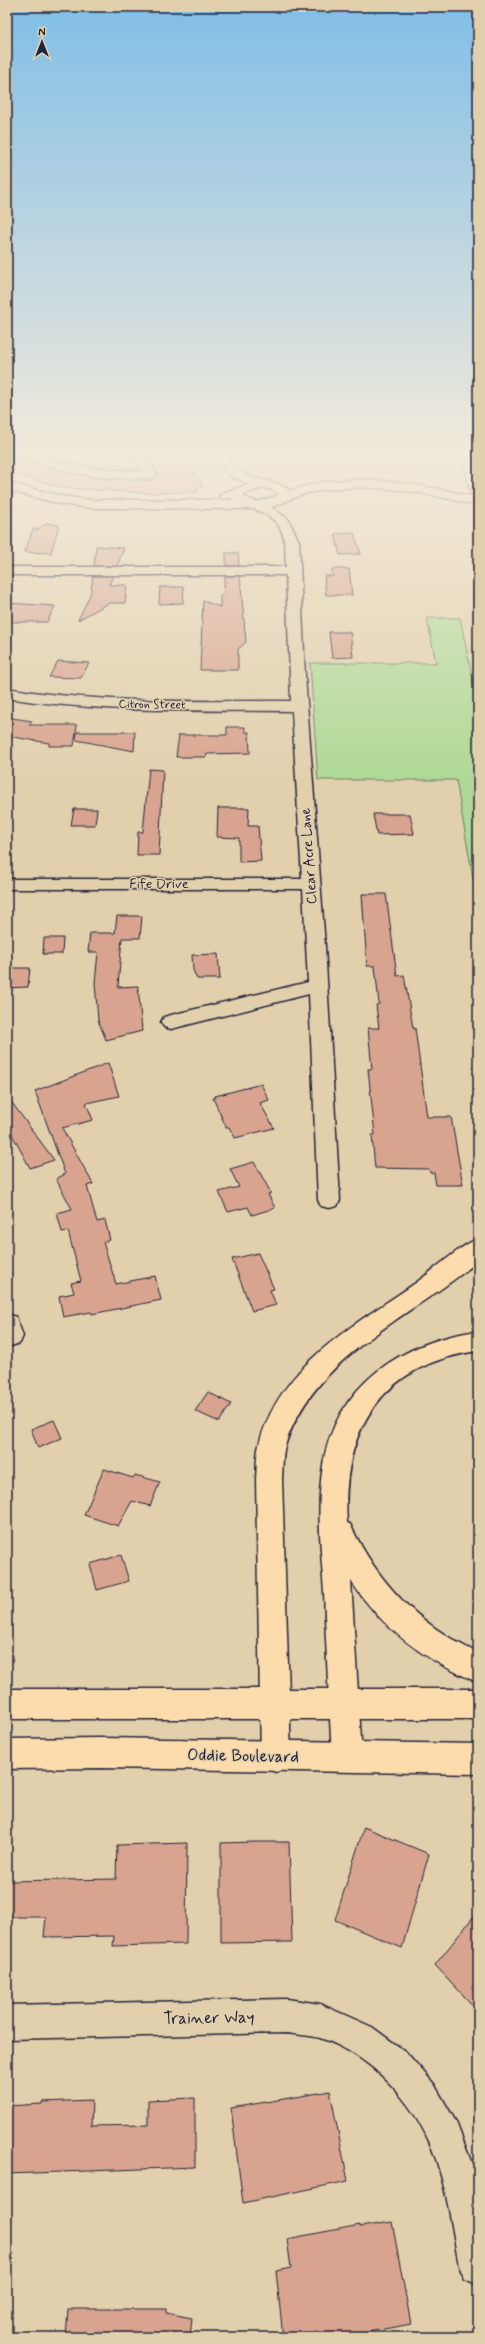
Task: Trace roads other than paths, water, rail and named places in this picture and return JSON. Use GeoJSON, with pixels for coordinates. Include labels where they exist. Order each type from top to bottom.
{"type":"FeatureCollection","features":[{"type":"Feature","properties":{"kind":"main road"},"geometry":{"type":"LineString","coordinates":[[276,1757],[269,1479],[272,1446],[284,1414],[298,1389],[316,1367],[354,1335],[425,1290],[478,1248]]}},
{"type":"Feature","properties":{"kind":"main road"},"geometry":{"type":"LineString","coordinates":[[347,1756],[333,1517],[334,1483],[340,1447],[352,1417],[368,1394],[389,1374],[413,1358],[444,1346],[478,1341]]}},
{"type":"Feature","properties":{"kind":"main road"},"geometry":{"type":"LineString","coordinates":[[333,1517],[354,1564],[384,1607],[410,1630],[441,1650],[478,1668]]}},
{"type":"Feature","properties":{"kind":"main road"},"geometry":{"type":"LineString","coordinates":[[7,1704],[478,1704]]}},
{"type":"Feature","properties":{"kind":"main road","name":"Oddie Boulevard"},"geometry":{"type":"LineString","coordinates":[[7,1754],[101,1753],[276,1757],[347,1756],[478,1759]]}},
{"type":"Feature","properties":{"kind":"street","name":"Clear Acre Lane"},"geometry":{"type":"LineString","coordinates":[[292,561],[299,706],[329,1200]]}},
{"type":"Feature","properties":{"kind":"street"},"geometry":{"type":"LineString","coordinates":[[7,571],[293,571]]}},
{"type":"Feature","properties":{"kind":"street","name":"Citron Street"},"geometry":{"type":"LineString","coordinates":[[7,693],[61,701],[104,704],[299,706]]}},
{"type":"Feature","properties":{"kind":"street","name":"Fife Drive"},"geometry":{"type":"LineString","coordinates":[[7,884],[311,884]]}},
{"type":"Feature","properties":{"kind":"street"},"geometry":{"type":"LineString","coordinates":[[171,1022],[317,986]]}},
{"type":"Feature","properties":{"kind":"street","name":"Trainer Way"},"geometry":{"type":"LineString","coordinates":[[7,2022],[287,2016],[319,2020],[361,2038],[398,2066],[423,2097],[444,2134],[460,2182],[478,2266]]}}]}
